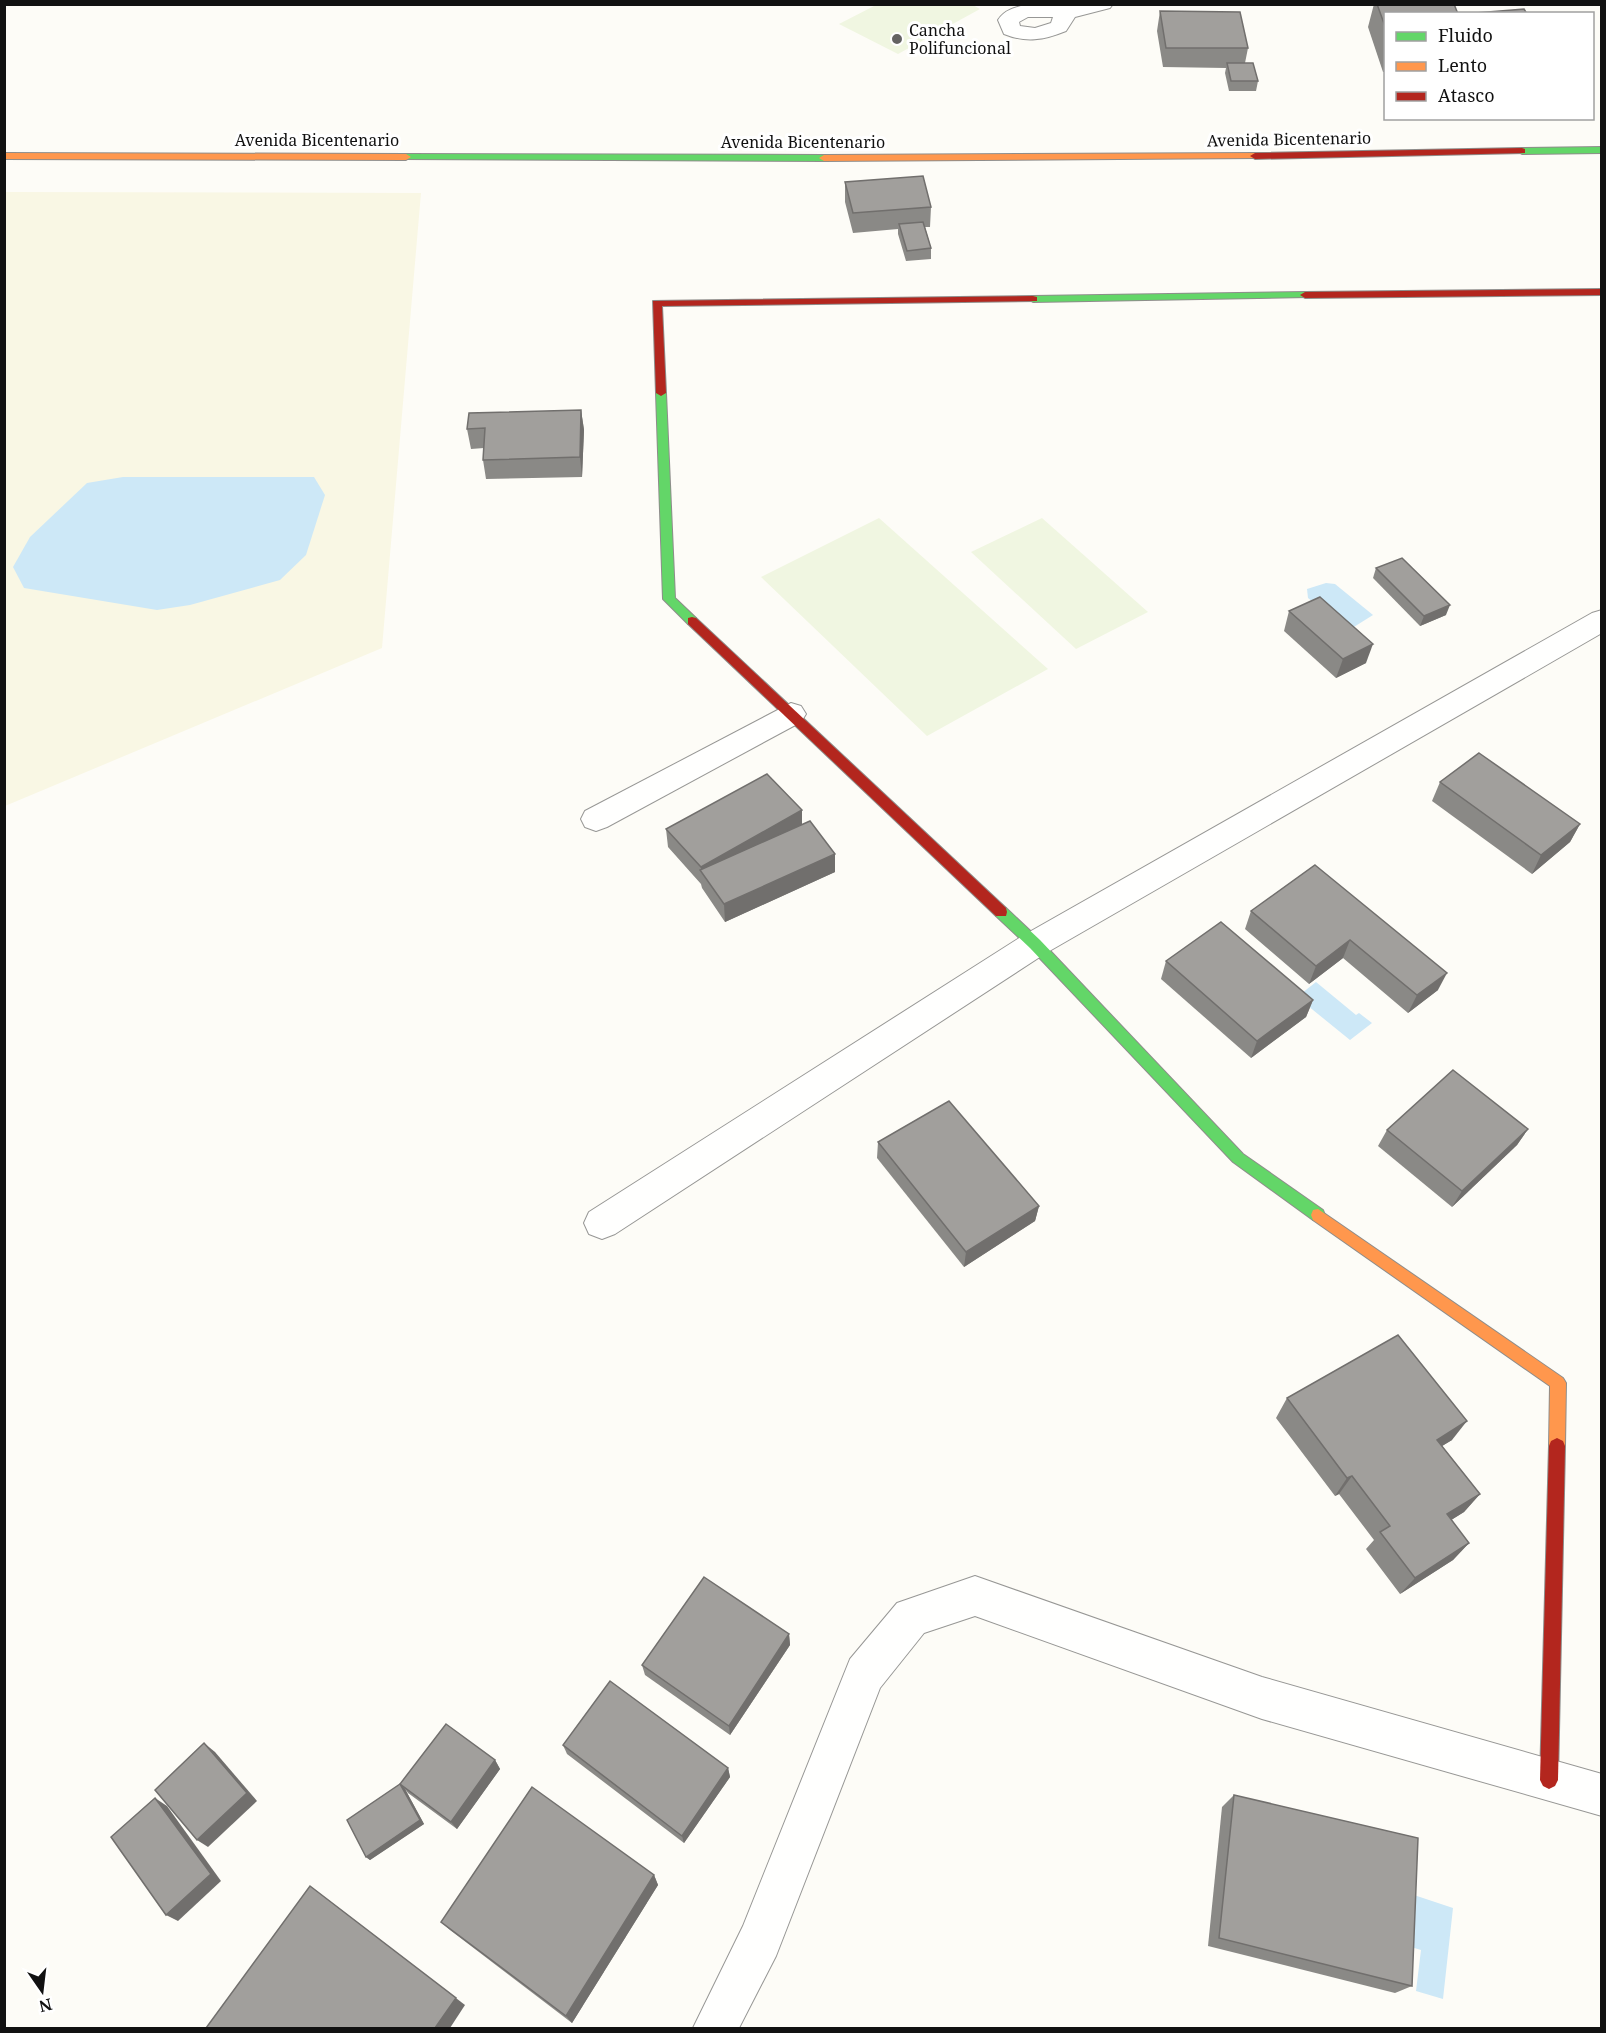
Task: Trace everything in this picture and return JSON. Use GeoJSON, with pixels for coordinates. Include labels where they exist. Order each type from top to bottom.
{"type":"FeatureCollection","features":[{"type":"Feature","properties":{"kind":"street"},"geometry":{"type":"LineString","coordinates":[[1066,11],[1103,4]]}},
{"type":"Feature","properties":{"kind":"street","name":"Avenida Bicentenario"},"geometry":{"type":"LineString","coordinates":[[4,156],[1070,159],[1602,150]]}},
{"type":"Feature","properties":{"kind":"street"},"geometry":{"type":"LineString","coordinates":[[1549,1780],[1558,1383],[1238,1158],[1035,944],[669,599],[657,303],[1602,292]]}},
{"type":"Feature","properties":{"kind":"street"},"geometry":{"type":"LineString","coordinates":[[602,1223],[1035,944],[1602,620]]}},
{"type":"Feature","properties":{"kind":"street"},"geometry":{"type":"LineString","coordinates":[[596,819],[791,714]]}},
{"type":"Feature","properties":{"kind":"street"},"geometry":{"type":"LineString","coordinates":[[715,2028],[760,1940],[865,1674],[912,1617],[975,1596],[1262,1698],[1602,1795]]}},
{"type":"Feature","properties":{"kind":"shaded area"},"geometry":{"type":"Polygon","coordinates":[[[5,192],[421,193],[382,648],[5,806],[5,192]]]}},
{"type":"Feature","properties":{"kind":"green space","name":"Cancha Polifuncional"},"geometry":{"type":"Polygon","coordinates":[[[971,4],[980,9],[898,54],[839,24],[876,5],[971,4]]]}},
{"type":"Feature","properties":{"kind":"green space"},"geometry":{"type":"Polygon","coordinates":[[[879,518],[1048,669],[927,736],[761,577],[879,518]]]}},
{"type":"Feature","properties":{"kind":"green space"},"geometry":{"type":"Polygon","coordinates":[[[1042,518],[1148,612],[1076,649],[971,552],[1042,518]]]}},
{"type":"Feature","properties":{"kind":"water"},"geometry":{"type":"Polygon","coordinates":[[[123,477],[314,477],[325,495],[306,555],[280,580],[190,605],[157,610],[24,588],[13,567],[30,537],[87,483],[123,477]]]}},
{"type":"Feature","properties":{"kind":"water"},"geometry":{"type":"Polygon","coordinates":[[[1326,583],[1335,584],[1373,615],[1349,630],[1308,598],[1307,589],[1326,583]]]}},
{"type":"Feature","properties":{"kind":"water"},"geometry":{"type":"Polygon","coordinates":[[[1316,982],[1356,1015],[1359,1013],[1372,1023],[1350,1040],[1297,997],[1316,982]]]}},
{"type":"Feature","properties":{"kind":"water"},"geometry":{"type":"Polygon","coordinates":[[[1408,1893],[1453,1908],[1443,1999],[1416,1991],[1421,1950],[1401,1944],[1408,1893]]]}},
{"type":"Feature","properties":{"kind":"building"},"geometry":{"type":"Polygon","coordinates":[[[1377,4],[1454,4],[1457,12],[1384,12],[1384,23],[1377,4]]]}},
{"type":"Feature","properties":{"kind":"building"},"geometry":{"type":"Polygon","coordinates":[[[1524,9],[1526,12],[1488,12],[1524,9]]]}},
{"type":"Feature","properties":{"kind":"building"},"geometry":{"type":"Polygon","coordinates":[[[1160,11],[1240,12],[1248,48],[1166,48],[1160,11]]]}},
{"type":"Feature","properties":{"kind":"building"},"geometry":{"type":"Polygon","coordinates":[[[1227,63],[1253,63],[1258,81],[1231,81],[1227,63]]]}},
{"type":"Feature","properties":{"kind":"building"},"geometry":{"type":"Polygon","coordinates":[[[923,176],[931,207],[853,213],[845,182],[923,176]]]}},
{"type":"Feature","properties":{"kind":"building"},"geometry":{"type":"Polygon","coordinates":[[[923,222],[931,248],[907,251],[899,224],[923,222]]]}},
{"type":"Feature","properties":{"kind":"building"},"geometry":{"type":"Polygon","coordinates":[[[581,410],[580,457],[483,460],[485,428],[467,429],[469,413],[581,410]]]}},
{"type":"Feature","properties":{"kind":"building"},"geometry":{"type":"Polygon","coordinates":[[[1402,558],[1450,605],[1424,616],[1376,568],[1402,558]]]}},
{"type":"Feature","properties":{"kind":"building"},"geometry":{"type":"Polygon","coordinates":[[[1320,597],[1373,644],[1343,659],[1289,611],[1320,597]]]}},
{"type":"Feature","properties":{"kind":"building"},"geometry":{"type":"Polygon","coordinates":[[[1479,753],[1580,824],[1541,855],[1440,782],[1479,753]]]}},
{"type":"Feature","properties":{"kind":"building"},"geometry":{"type":"Polygon","coordinates":[[[767,774],[802,810],[701,867],[666,829],[767,774]]]}},
{"type":"Feature","properties":{"kind":"building"},"geometry":{"type":"Polygon","coordinates":[[[810,821],[835,854],[724,904],[700,870],[810,821]]]}},
{"type":"Feature","properties":{"kind":"building"},"geometry":{"type":"Polygon","coordinates":[[[1315,865],[1447,973],[1417,995],[1350,940],[1316,966],[1251,911],[1315,865]]]}},
{"type":"Feature","properties":{"kind":"building"},"geometry":{"type":"Polygon","coordinates":[[[1221,922],[1313,1000],[1257,1041],[1166,961],[1221,922]]]}},
{"type":"Feature","properties":{"kind":"building"},"geometry":{"type":"Polygon","coordinates":[[[1453,1070],[1528,1129],[1462,1191],[1387,1130],[1453,1070]]]}},
{"type":"Feature","properties":{"kind":"building"},"geometry":{"type":"Polygon","coordinates":[[[949,1101],[1039,1206],[966,1252],[878,1142],[949,1101]]]}},
{"type":"Feature","properties":{"kind":"building"},"geometry":{"type":"Polygon","coordinates":[[[1398,1335],[1467,1421],[1437,1440],[1480,1494],[1447,1514],[1469,1543],[1415,1578],[1380,1532],[1390,1526],[1352,1476],[1347,1478],[1287,1398],[1398,1335]]]}},
{"type":"Feature","properties":{"kind":"building"},"geometry":{"type":"Polygon","coordinates":[[[704,1577],[789,1634],[729,1726],[642,1665],[704,1577]]]}},
{"type":"Feature","properties":{"kind":"building"},"geometry":{"type":"Polygon","coordinates":[[[610,1681],[728,1768],[682,1836],[563,1745],[610,1681]]]}},
{"type":"Feature","properties":{"kind":"building"},"geometry":{"type":"Polygon","coordinates":[[[446,1724],[495,1760],[451,1822],[400,1784],[446,1724]]]}},
{"type":"Feature","properties":{"kind":"building"},"geometry":{"type":"Polygon","coordinates":[[[204,1743],[247,1793],[197,1840],[155,1790],[204,1743]]]}},
{"type":"Feature","properties":{"kind":"building"},"geometry":{"type":"Polygon","coordinates":[[[400,1784],[420,1820],[366,1857],[347,1820],[400,1784]]]}},
{"type":"Feature","properties":{"kind":"building"},"geometry":{"type":"Polygon","coordinates":[[[532,1787],[654,1875],[566,2016],[441,1922],[532,1787]]]}},
{"type":"Feature","properties":{"kind":"building"},"geometry":{"type":"Polygon","coordinates":[[[1234,1795],[1418,1838],[1412,1986],[1219,1938],[1234,1795]]]}},
{"type":"Feature","properties":{"kind":"building"},"geometry":{"type":"Polygon","coordinates":[[[155,1798],[211,1874],[166,1915],[111,1837],[155,1798]]]}},
{"type":"Feature","properties":{"kind":"building"},"geometry":{"type":"Polygon","coordinates":[[[310,1886],[456,1998],[435,2028],[206,2028],[310,1886]]]}},
{"type":"Feature","properties":{"kind":"traffic: fast"},"geometry":{"type":"LineString","coordinates":[[1522,151],[1602,150]]}},
{"type":"Feature","properties":{"kind":"traffic: fast"},"geometry":{"type":"LineString","coordinates":[[406,157],[824,158]]}},
{"type":"Feature","properties":{"kind":"traffic: fast"},"geometry":{"type":"LineString","coordinates":[[1033,299],[1305,295]]}},
{"type":"Feature","properties":{"kind":"traffic: fast"},"geometry":{"type":"LineString","coordinates":[[661,393],[669,599],[692,621]]}},
{"type":"Feature","properties":{"kind":"traffic: fast"},"geometry":{"type":"LineString","coordinates":[[1001,912],[1035,944],[1238,1158],[1318,1215]]}},
{"type":"Feature","properties":{"kind":"traffic: slow"},"geometry":{"type":"LineString","coordinates":[[4,156],[406,157]]}},
{"type":"Feature","properties":{"kind":"traffic: slow"},"geometry":{"type":"LineString","coordinates":[[824,158],[1255,156]]}},
{"type":"Feature","properties":{"kind":"traffic: slow"},"geometry":{"type":"LineString","coordinates":[[1318,1215],[1558,1383],[1557,1446]]}},
{"type":"Feature","properties":{"kind":"traffic: jam"},"geometry":{"type":"LineString","coordinates":[[1255,156],[1522,151]]}},
{"type":"Feature","properties":{"kind":"traffic: jam"},"geometry":{"type":"LineString","coordinates":[[1305,295],[1602,292]]}},
{"type":"Feature","properties":{"kind":"traffic: jam"},"geometry":{"type":"LineString","coordinates":[[661,393],[657,303],[1033,299]]}},
{"type":"Feature","properties":{"kind":"traffic: jam"},"geometry":{"type":"LineString","coordinates":[[692,621],[1001,912]]}},
{"type":"Feature","properties":{"kind":"traffic: jam"},"geometry":{"type":"LineString","coordinates":[[1549,1780],[1557,1446]]}},
{"type":"Feature","properties":{"kind":"place","name":"Cancha Polifuncional"},"geometry":{"type":"Point","coordinates":[897,39]}}]}
